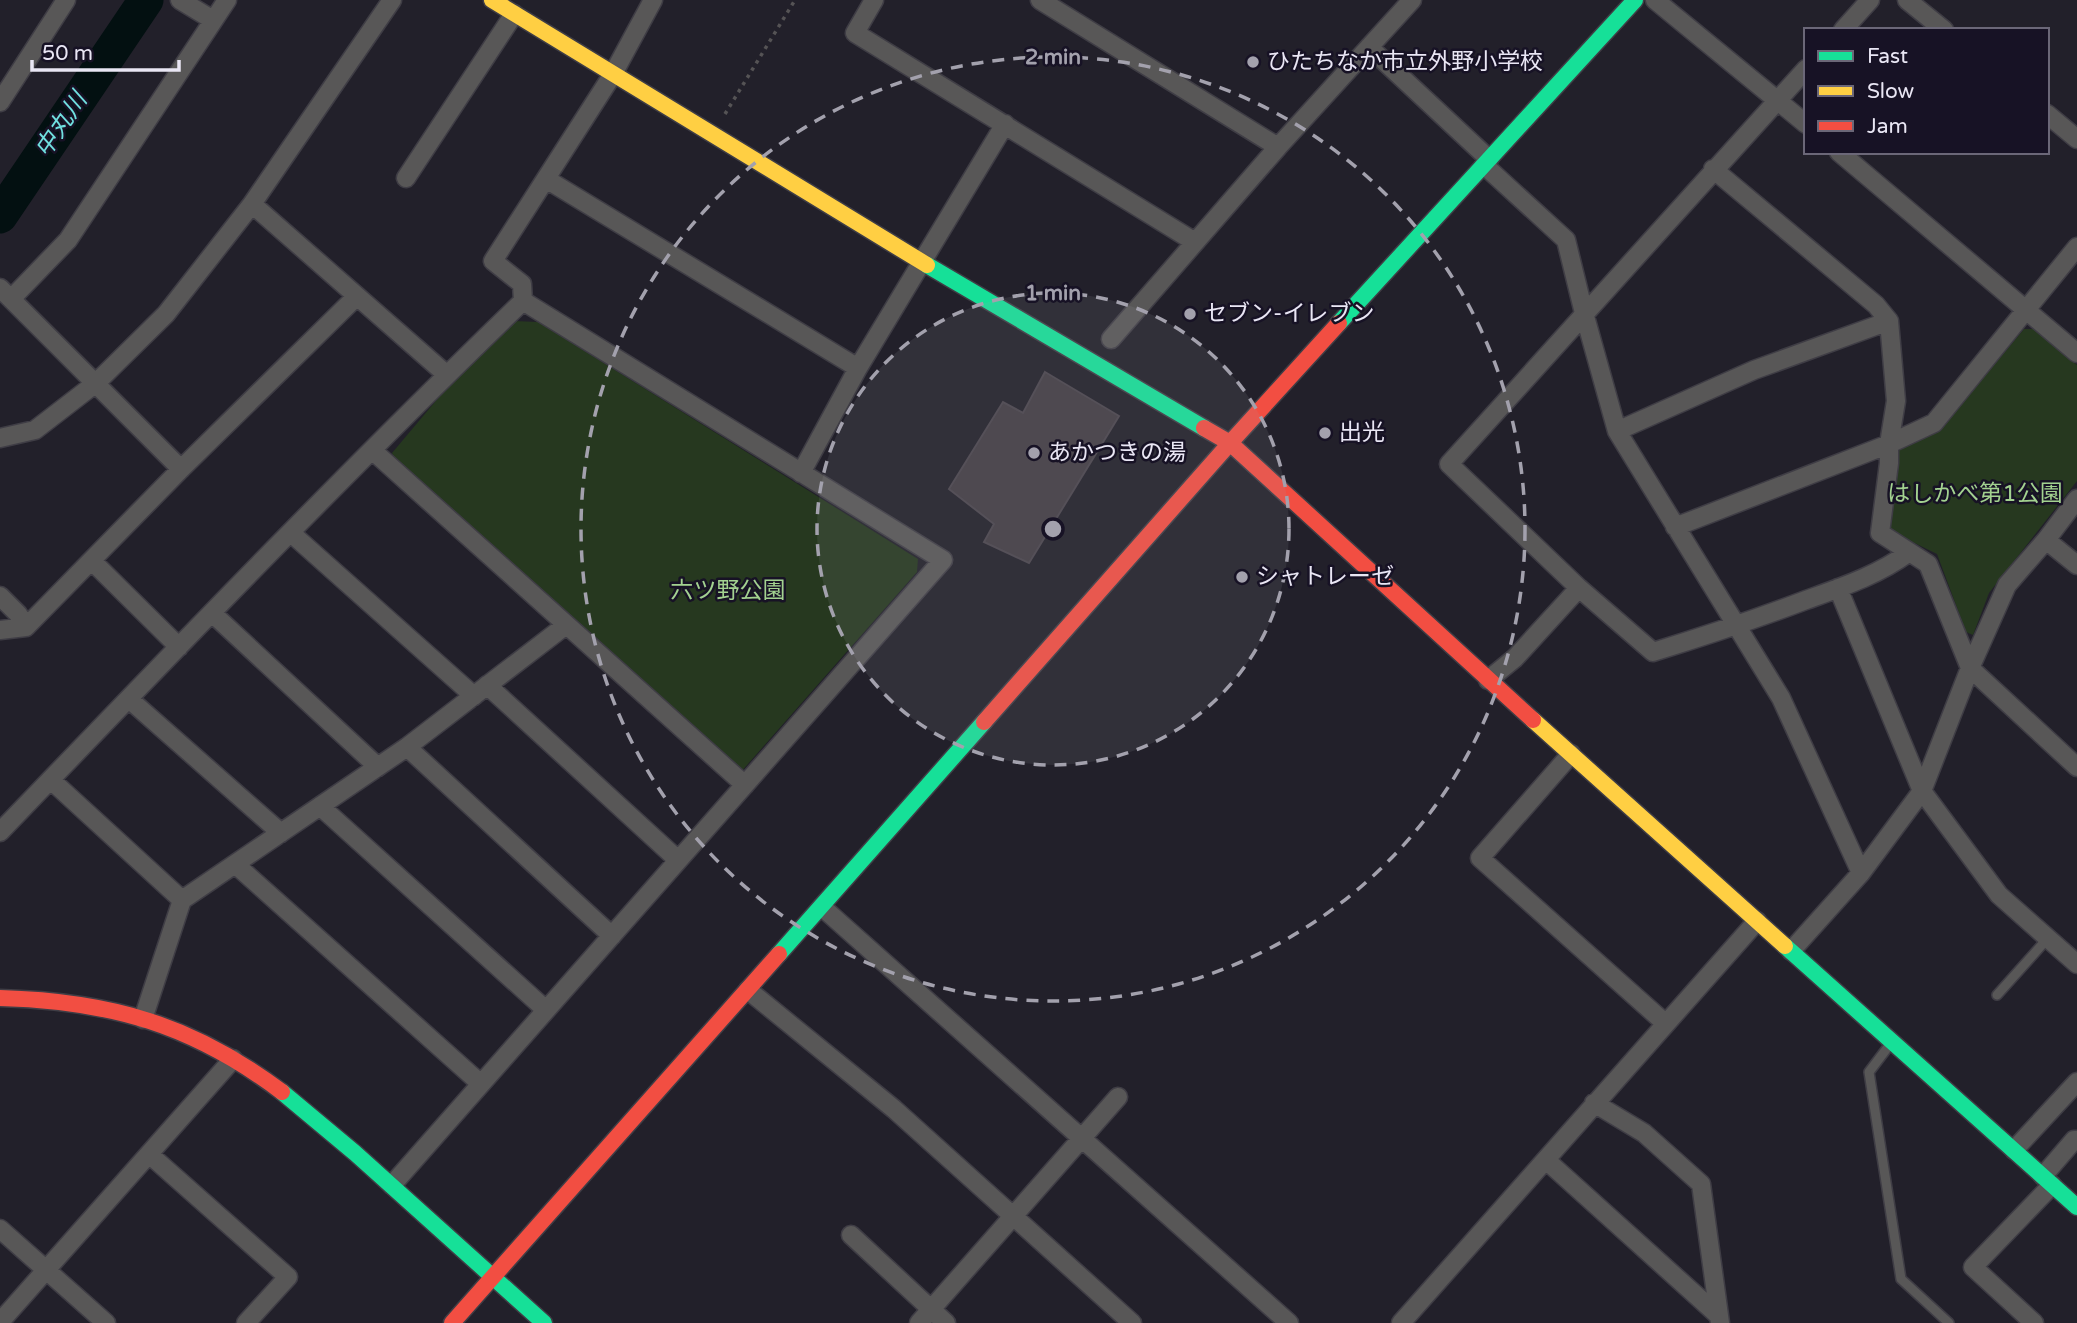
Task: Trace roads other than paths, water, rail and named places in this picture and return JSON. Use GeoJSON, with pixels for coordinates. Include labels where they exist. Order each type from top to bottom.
{"type":"FeatureCollection","features":[{"type":"Feature","properties":{"kind":"street"},"geometry":{"type":"LineString","coordinates":[[0,102],[66,0]]}},
{"type":"Feature","properties":{"kind":"street"},"geometry":{"type":"LineString","coordinates":[[180,0],[213,20]]}},
{"type":"Feature","properties":{"kind":"street"},"geometry":{"type":"LineString","coordinates":[[181,469],[6,293],[68,240],[227,0]]}},
{"type":"Feature","properties":{"kind":"street"},"geometry":{"type":"LineString","coordinates":[[0,438],[35,430],[96,383],[166,314],[252,204],[393,0]]}},
{"type":"Feature","properties":{"kind":"street"},"geometry":{"type":"LineString","coordinates":[[492,0],[922,262],[1230,443],[1488,680],[2077,1207]]}},
{"type":"Feature","properties":{"kind":"street"},"geometry":{"type":"LineString","coordinates":[[0,832],[290,533],[523,301],[522,284],[493,261],[613,74],[653,0]]}},
{"type":"Feature","properties":{"kind":"street"},"geometry":{"type":"LineString","coordinates":[[874,0],[855,33],[1195,242]]}},
{"type":"Feature","properties":{"kind":"street"},"geometry":{"type":"LineString","coordinates":[[1040,0],[1278,147]]}},
{"type":"Feature","properties":{"kind":"street"},"geometry":{"type":"LineString","coordinates":[[1111,339],[1278,147],[1412,0]]}},
{"type":"Feature","properties":{"kind":"street"},"geometry":{"type":"LineString","coordinates":[[452,1323],[1230,443],[1634,0]]}},
{"type":"Feature","properties":{"kind":"street"},"geometry":{"type":"LineString","coordinates":[[1655,0],[1804,122]]}},
{"type":"Feature","properties":{"kind":"street"},"geometry":{"type":"LineString","coordinates":[[1845,28],[1870,0]]}},
{"type":"Feature","properties":{"kind":"street"},"geometry":{"type":"LineString","coordinates":[[1907,0],[1942,28]]}},
{"type":"Feature","properties":{"kind":"street"},"geometry":{"type":"LineString","coordinates":[[406,178],[514,14]]}},
{"type":"Feature","properties":{"kind":"street"},"geometry":{"type":"LineString","coordinates":[[1369,47],[1566,240],[1617,430],[1781,698],[1861,873]]}},
{"type":"Feature","properties":{"kind":"street"},"geometry":{"type":"LineString","coordinates":[[1804,71],[1448,464],[1579,588],[1653,652],[1736,626],[1838,588],[1887,568],[1908,553]]}},
{"type":"Feature","properties":{"kind":"street"},"geometry":{"type":"LineString","coordinates":[[2049,116],[2077,139]]}},
{"type":"Feature","properties":{"kind":"street"},"geometry":{"type":"LineString","coordinates":[[801,473],[858,368],[1005,124]]}},
{"type":"Feature","properties":{"kind":"street"},"geometry":{"type":"LineString","coordinates":[[1841,154],[2077,353]]}},
{"type":"Feature","properties":{"kind":"street"},"geometry":{"type":"LineString","coordinates":[[1713,169],[1876,305],[1889,321],[1896,401],[1880,533],[1928,564],[1970,668],[2077,767]]}},
{"type":"Feature","properties":{"kind":"street"},"geometry":{"type":"LineString","coordinates":[[546,178],[858,368]]}},
{"type":"Feature","properties":{"kind":"street"},"geometry":{"type":"LineString","coordinates":[[252,204],[446,375]]}},
{"type":"Feature","properties":{"kind":"street"},"geometry":{"type":"LineString","coordinates":[[1675,527],[1889,444],[1934,423],[2077,247]]}},
{"type":"Feature","properties":{"kind":"street"},"geometry":{"type":"LineString","coordinates":[[0,630],[26,627],[181,469],[356,297]]}},
{"type":"Feature","properties":{"kind":"street"},"geometry":{"type":"LineString","coordinates":[[392,1185],[943,560],[523,301]]}},
{"type":"Feature","properties":{"kind":"street"},"geometry":{"type":"LineString","coordinates":[[1617,430],[1754,370],[1889,321]]}},
{"type":"Feature","properties":{"kind":"street"},"geometry":{"type":"LineString","coordinates":[[372,450],[745,785]]}},
{"type":"Feature","properties":{"kind":"street"},"geometry":{"type":"LineString","coordinates":[[1791,951],[1861,873],[1922,791],[1970,668],[2007,585],[2077,499]]}},
{"type":"Feature","properties":{"kind":"street"},"geometry":{"type":"LineString","coordinates":[[290,533],[481,691],[678,860]]}},
{"type":"Feature","properties":{"kind":"street"},"geometry":{"type":"LineString","coordinates":[[2046,540],[2077,565]]}},
{"type":"Feature","properties":{"kind":"street"},"geometry":{"type":"LineString","coordinates":[[92,561],[179,647]]}},
{"type":"Feature","properties":{"kind":"street"},"geometry":{"type":"LineString","coordinates":[[1488,680],[1515,658],[1579,588]]}},
{"type":"Feature","properties":{"kind":"street"},"geometry":{"type":"LineString","coordinates":[[1838,588],[1922,791],[1999,895],[2077,964]]}},
{"type":"Feature","properties":{"kind":"street"},"geometry":{"type":"LineString","coordinates":[[0,596],[18,614],[26,627]]}},
{"type":"Feature","properties":{"kind":"street"},"geometry":{"type":"LineString","coordinates":[[212,613],[378,767]]}},
{"type":"Feature","properties":{"kind":"street"},"geometry":{"type":"LineString","coordinates":[[143,1020],[182,900],[407,747],[566,625]]}},
{"type":"Feature","properties":{"kind":"street"},"geometry":{"type":"LineString","coordinates":[[129,699],[281,833]]}},
{"type":"Feature","properties":{"kind":"street"},"geometry":{"type":"LineString","coordinates":[[407,747],[612,936]]}},
{"type":"Feature","properties":{"kind":"street"},"geometry":{"type":"LineString","coordinates":[[1571,754],[1480,858],[1665,1023]]}},
{"type":"Feature","properties":{"kind":"street"},"geometry":{"type":"LineString","coordinates":[[51,780],[182,900]]}},
{"type":"Feature","properties":{"kind":"street"},"geometry":{"type":"LineString","coordinates":[[320,806],[546,1010]]}},
{"type":"Feature","properties":{"kind":"street"},"geometry":{"type":"LineString","coordinates":[[234,864],[481,1084]]}},
{"type":"Feature","properties":{"kind":"street"},"geometry":{"type":"LineString","coordinates":[[822,906],[1289,1323]]}},
{"type":"Feature","properties":{"kind":"street"},"geometry":{"type":"LineString","coordinates":[[1401,1323],[1757,921]]}},
{"type":"Feature","properties":{"kind":"street"},"geometry":{"type":"LineString","coordinates":[[748,990],[894,1110],[1132,1323]]}},
{"type":"Feature","properties":{"kind":"street"},"geometry":{"type":"LineString","coordinates":[[0,998],[49,1000],[105,1008],[200,1041],[233,1059],[301,1105],[544,1323]]}},
{"type":"Feature","properties":{"kind":"street"},"geometry":{"type":"LineString","coordinates":[[0,1322],[233,1059]]}},
{"type":"Feature","properties":{"kind":"street"},"geometry":{"type":"LineString","coordinates":[[2014,1150],[2077,1082]]}},
{"type":"Feature","properties":{"kind":"street"},"geometry":{"type":"LineString","coordinates":[[925,1317],[1118,1097]]}},
{"type":"Feature","properties":{"kind":"street"},"geometry":{"type":"LineString","coordinates":[[1594,1103],[1644,1133],[1701,1184],[1720,1320]]}},
{"type":"Feature","properties":{"kind":"street"},"geometry":{"type":"LineString","coordinates":[[2034,1323],[1973,1267],[2048,1181],[2074,1140],[2077,1140]]}},
{"type":"Feature","properties":{"kind":"street"},"geometry":{"type":"LineString","coordinates":[[149,1154],[288,1277],[246,1323]]}},
{"type":"Feature","properties":{"kind":"street"},"geometry":{"type":"LineString","coordinates":[[1546,1160],[1720,1320]]}},
{"type":"Feature","properties":{"kind":"street"},"geometry":{"type":"LineString","coordinates":[[0,1229],[106,1323]]}},
{"type":"Feature","properties":{"kind":"street"},"geometry":{"type":"LineString","coordinates":[[851,1235],[925,1317],[946,1323]]}},
{"type":"Feature","properties":{"kind":"lane"},"geometry":{"type":"LineString","coordinates":[[1997,995],[2048,938]]}},
{"type":"Feature","properties":{"kind":"lane"},"geometry":{"type":"LineString","coordinates":[[1892,1042],[1869,1072],[1901,1279],[1949,1323]]}},
{"type":"Feature","properties":{"kind":"waterway","name":"中丸川"},"geometry":{"type":"LineString","coordinates":[[0,216],[146,0]]}},
{"type":"Feature","properties":{"kind":"place","name":"ひたちなか市立外野小学校"},"geometry":{"type":"Point","coordinates":[1253,62]}},
{"type":"Feature","properties":{"kind":"place","name":"セブン-イレブン"},"geometry":{"type":"Point","coordinates":[1190,314]}},
{"type":"Feature","properties":{"kind":"place","name":"出光"},"geometry":{"type":"Point","coordinates":[1325,433]}},
{"type":"Feature","properties":{"kind":"place","name":"あかつきの湯"},"geometry":{"type":"Point","coordinates":[1034,453]}},
{"type":"Feature","properties":{"kind":"place","name":"シャトレーゼ"},"geometry":{"type":"Point","coordinates":[1242,577]}},
{"type":"Feature","properties":{"kind":"park label","name":"はしかべ第1公園"},"geometry":{"type":"Point","coordinates":[1975,494]}},
{"type":"Feature","properties":{"kind":"park label","name":"六ツ野公園"},"geometry":{"type":"Point","coordinates":[728,591]}}]}
